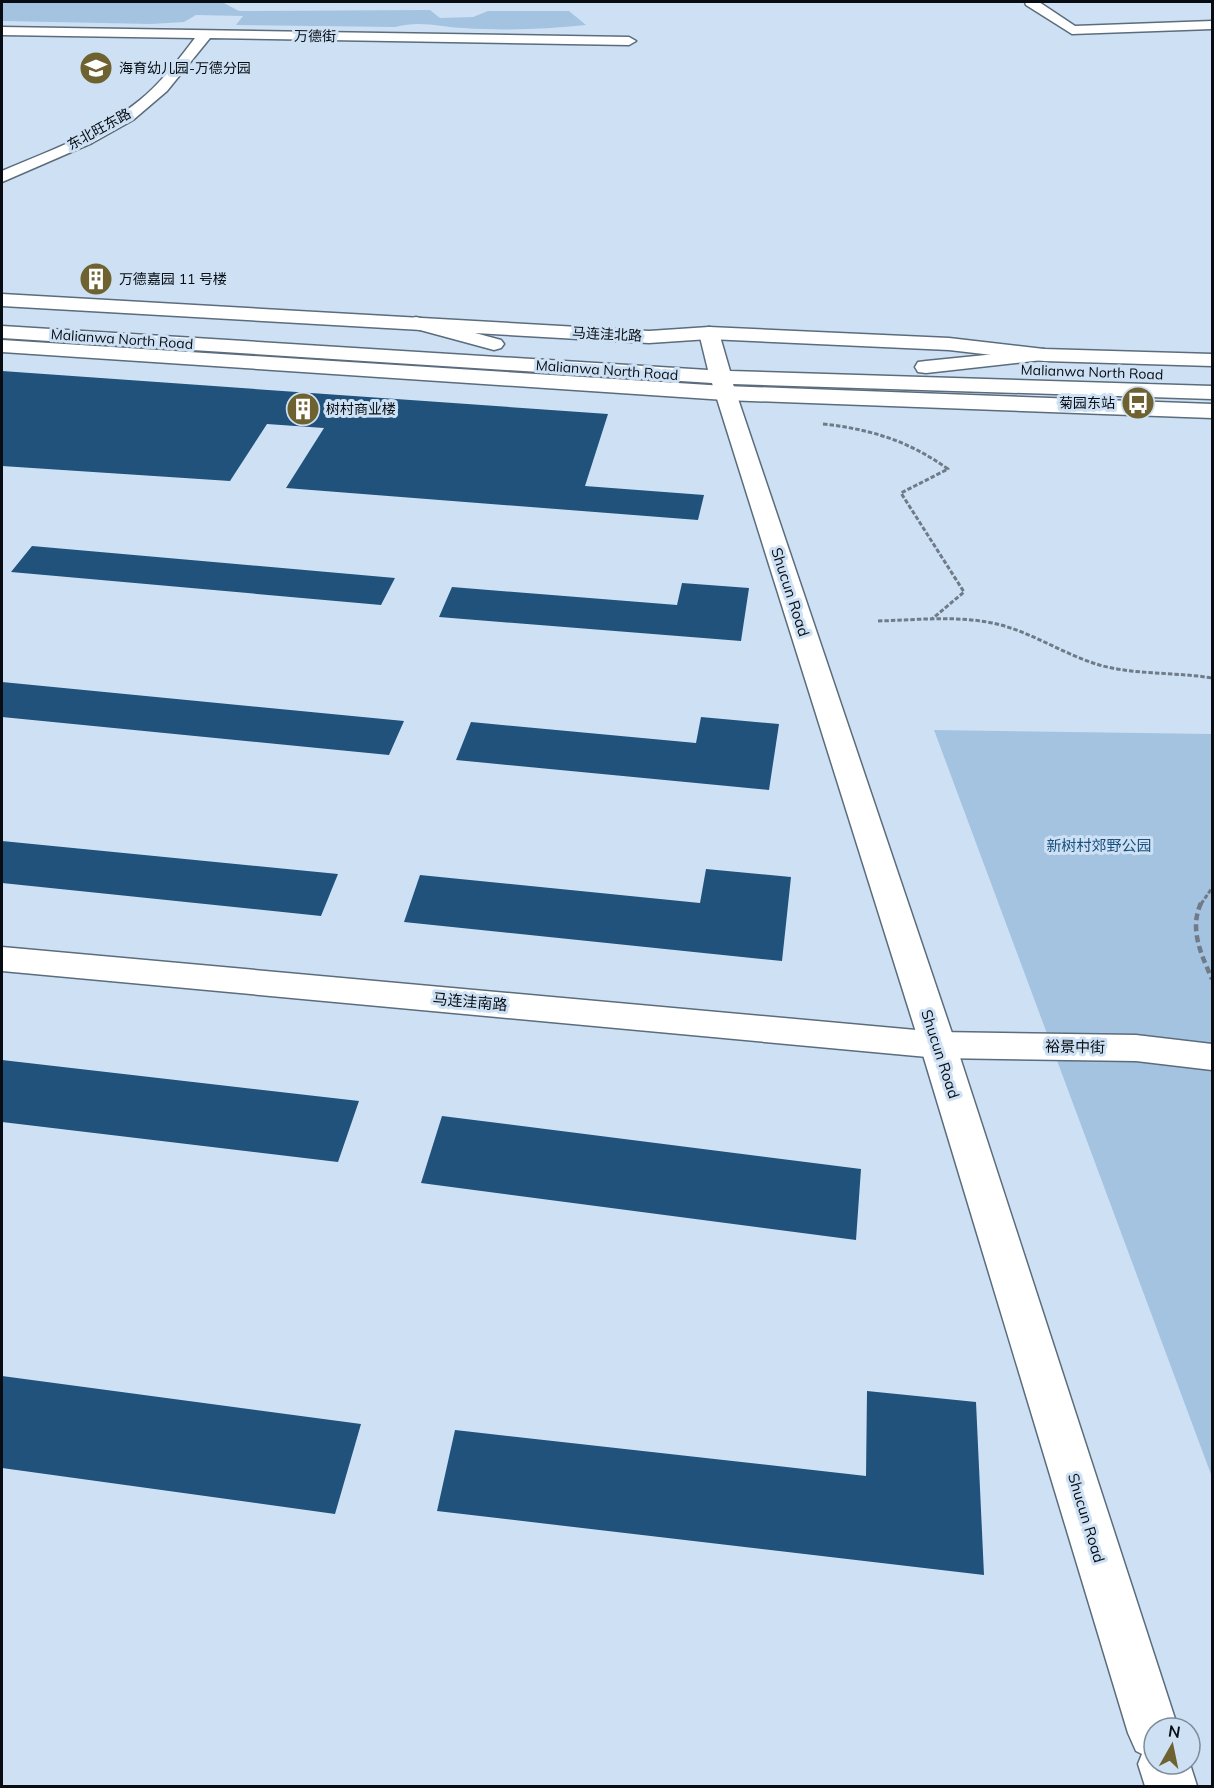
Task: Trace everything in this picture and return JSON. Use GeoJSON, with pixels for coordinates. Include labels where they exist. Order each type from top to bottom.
{"type":"FeatureCollection","features":[{"type":"Feature","properties":{"kind":"street"},"geometry":{"type":"LineString","coordinates":[[1030,2],[1071,30],[1212,25]]}},
{"type":"Feature","properties":{"kind":"street","name":"万德街"},"geometry":{"type":"LineString","coordinates":[[2,31],[629,40]]}},
{"type":"Feature","properties":{"kind":"street","name":"东北旺东路"},"geometry":{"type":"LineString","coordinates":[[2,177],[109,127],[140,106],[162,89],[206,34]]}},
{"type":"Feature","properties":{"kind":"street","name":"马连洼北路"},"geometry":{"type":"LineString","coordinates":[[2,300],[649,337],[709,333],[949,344],[1044,355],[1212,360]]}},
{"type":"Feature","properties":{"kind":"street","name":"Malianwa North Road"},"geometry":{"type":"LineString","coordinates":[[2,315],[494,345],[720,376],[926,367],[1212,376]]}},
{"type":"Feature","properties":{"kind":"street"},"geometry":{"type":"LineString","coordinates":[[416,323],[494,345]]}},
{"type":"Feature","properties":{"kind":"street","name":"Malianwa North Road"},"geometry":{"type":"LineString","coordinates":[[2,332],[720,376],[1212,392]]}},
{"type":"Feature","properties":{"kind":"street","name":"Shucun Road"},"geometry":{"type":"LineString","coordinates":[[709,333],[720,376],[938,1045],[1149,1716]]}},
{"type":"Feature","properties":{"kind":"street"},"geometry":{"type":"LineString","coordinates":[[2,346],[720,376],[1212,411]]}},
{"type":"Feature","properties":{"kind":"street"},"geometry":{"type":"LineString","coordinates":[[926,367],[1044,355]]}},
{"type":"Feature","properties":{"kind":"street","name":"马连洼南路"},"geometry":{"type":"LineString","coordinates":[[2,959],[938,1045]]}},
{"type":"Feature","properties":{"kind":"street","name":"裕景中街"},"geometry":{"type":"LineString","coordinates":[[938,1045],[1136,1048],[1212,1057]]}},
{"type":"Feature","properties":{"kind":"path"},"geometry":{"type":"LineString","coordinates":[[823,424],[864,428],[887,434],[926,452],[948,470],[901,494],[964,592],[932,620]]}},
{"type":"Feature","properties":{"kind":"path"},"geometry":{"type":"LineString","coordinates":[[878,621],[976,621],[1013,629],[1079,660],[1118,669],[1212,678]]}},
{"type":"Feature","properties":{"kind":"path"},"geometry":{"type":"LineString","coordinates":[[1212,888],[1208,890],[1194,914],[1199,950],[1212,979]]}},
{"type":"Feature","properties":{"kind":"green space"},"geometry":{"type":"Polygon","coordinates":[[[2,2],[222,2],[239,11],[430,10],[440,18],[473,17],[488,11],[569,11],[586,25],[510,29],[421,24],[395,27],[236,25],[243,16],[196,15],[184,22],[151,24],[2,21],[2,2]]]}},
{"type":"Feature","properties":{"kind":"green space","name":"新树村郊野公园"},"geometry":{"type":"Polygon","coordinates":[[[934,730],[1212,734],[1212,1477],[934,730]]]}},
{"type":"Feature","properties":{"kind":"building"},"geometry":{"type":"Polygon","coordinates":[[[2,371],[608,414],[585,486],[704,495],[698,520],[286,488],[324,428],[267,424],[230,481],[2,466],[2,371]]]}},
{"type":"Feature","properties":{"kind":"building"},"geometry":{"type":"Polygon","coordinates":[[[32,546],[395,578],[381,605],[11,572],[32,546]]]}},
{"type":"Feature","properties":{"kind":"building"},"geometry":{"type":"Polygon","coordinates":[[[682,583],[749,588],[741,641],[439,617],[452,587],[677,605],[682,583]]]}},
{"type":"Feature","properties":{"kind":"building"},"geometry":{"type":"Polygon","coordinates":[[[2,682],[404,721],[389,755],[2,717],[2,682]]]}},
{"type":"Feature","properties":{"kind":"building"},"geometry":{"type":"Polygon","coordinates":[[[701,717],[779,724],[769,790],[456,760],[471,722],[696,743],[701,717]]]}},
{"type":"Feature","properties":{"kind":"building"},"geometry":{"type":"Polygon","coordinates":[[[2,841],[338,874],[321,916],[2,883],[2,841]]]}},
{"type":"Feature","properties":{"kind":"building"},"geometry":{"type":"Polygon","coordinates":[[[706,869],[791,877],[782,961],[404,922],[420,875],[700,903],[706,869]]]}},
{"type":"Feature","properties":{"kind":"building"},"geometry":{"type":"Polygon","coordinates":[[[2,1060],[359,1101],[338,1162],[2,1122],[2,1060]]]}},
{"type":"Feature","properties":{"kind":"building"},"geometry":{"type":"Polygon","coordinates":[[[442,1116],[861,1169],[856,1240],[421,1183],[442,1116]]]}},
{"type":"Feature","properties":{"kind":"building"},"geometry":{"type":"Polygon","coordinates":[[[2,1376],[361,1424],[335,1514],[2,1468],[2,1376]]]}},
{"type":"Feature","properties":{"kind":"building"},"geometry":{"type":"Polygon","coordinates":[[[867,1391],[976,1402],[984,1575],[437,1511],[455,1430],[866,1476],[867,1391]]]}},
{"type":"Feature","properties":{"kind":"place","name":"海育幼儿园-万德分园"},"geometry":{"type":"Point","coordinates":[96,68]}},
{"type":"Feature","properties":{"kind":"place","name":"万德嘉园 11 号楼"},"geometry":{"type":"Point","coordinates":[96,279]}},
{"type":"Feature","properties":{"kind":"place","name":"菊园东站"},"geometry":{"type":"Point","coordinates":[1138,403]}},
{"type":"Feature","properties":{"kind":"place","name":"树村商业楼"},"geometry":{"type":"Point","coordinates":[303,409]}}]}
